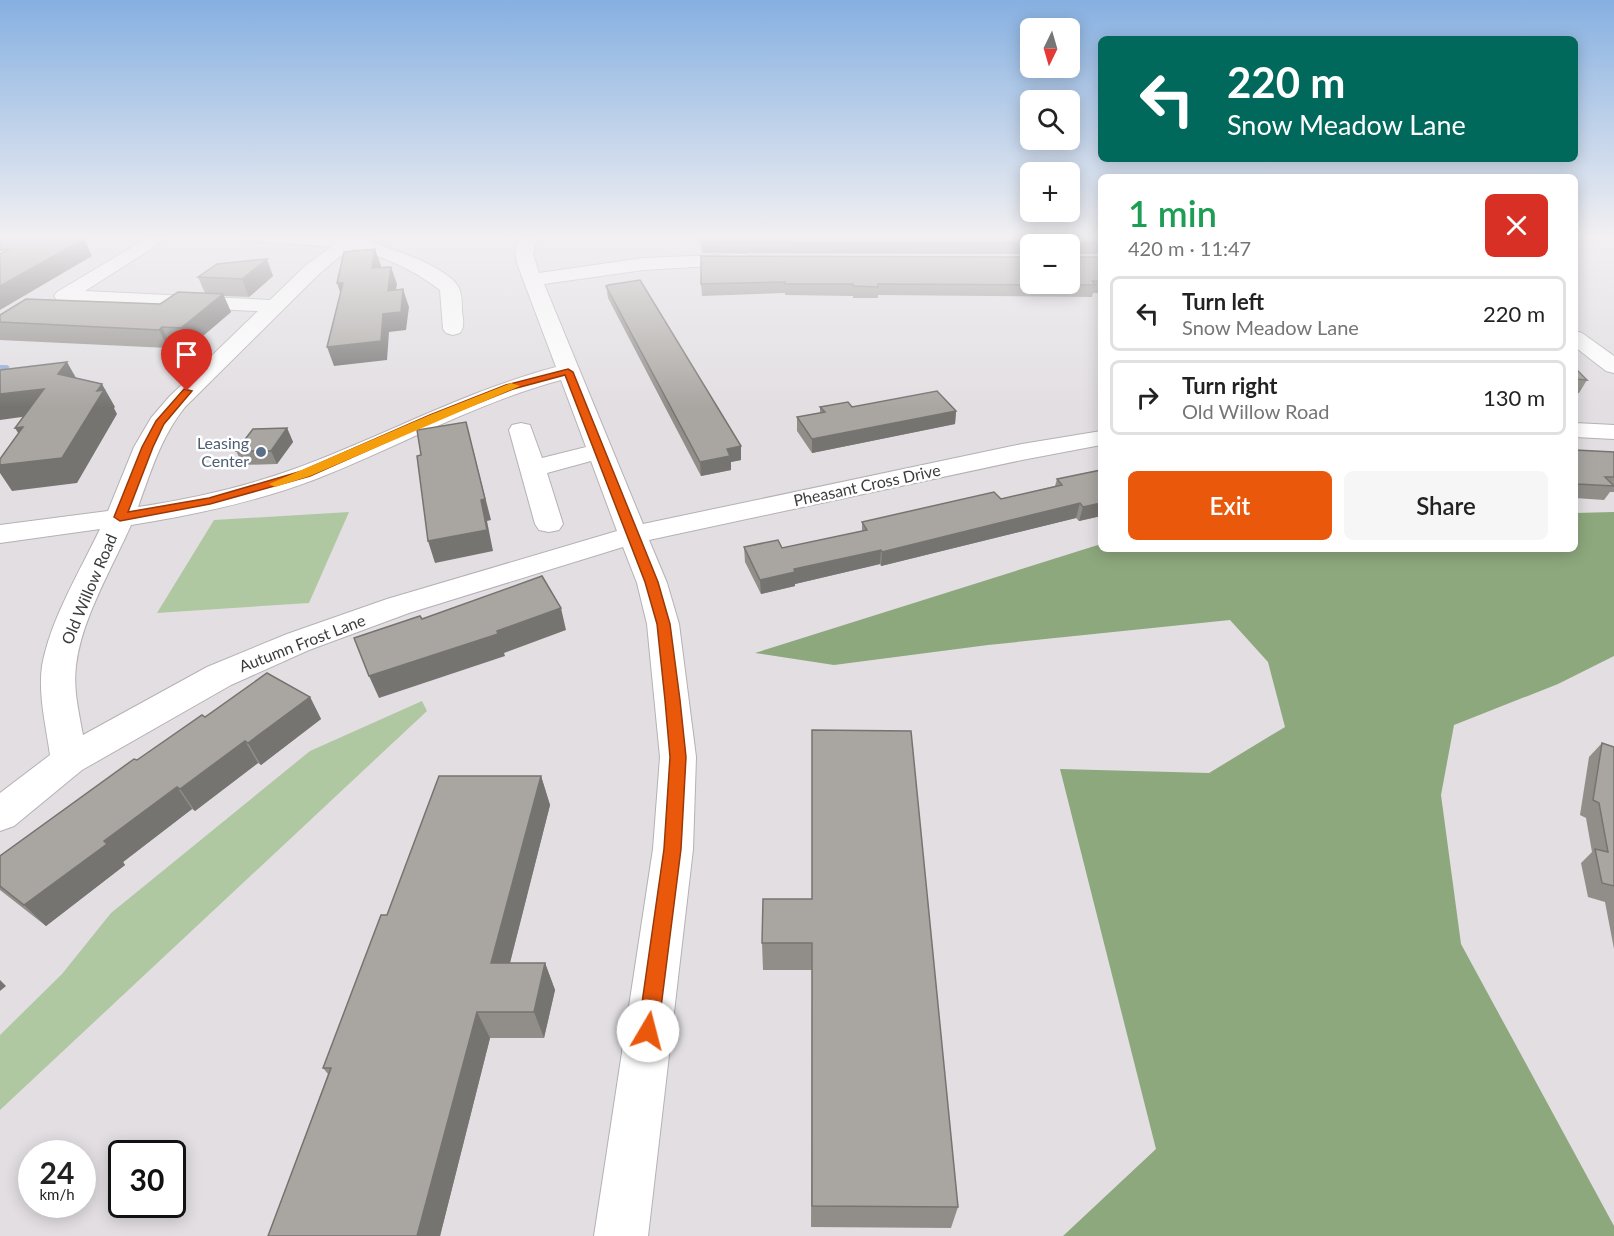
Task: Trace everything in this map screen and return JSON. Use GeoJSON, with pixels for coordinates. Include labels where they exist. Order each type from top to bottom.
{"type":"FeatureCollection","features":[{"type":"Feature","properties":{"kind":"street"},"geometry":{"type":"LineString","coordinates":[[69,293],[64,296],[274,306]]}},
{"type":"Feature","properties":{"kind":"street","name":"Old Willow Road"},"geometry":{"type":"LineString","coordinates":[[69,760],[59,697],[59,666],[68,631],[120,517],[147,447],[160,423],[198,380],[288,293]]}},
{"type":"Feature","properties":{"kind":"street"},"geometry":{"type":"LineString","coordinates":[[450,293],[453,329]]}},
{"type":"Feature","properties":{"kind":"street"},"geometry":{"type":"LineString","coordinates":[[537,293],[652,582],[663,624],[678,757],[673,849],[621,1236]]}},
{"type":"Feature","properties":{"kind":"street"},"geometry":{"type":"LineString","coordinates":[[1578,339],[1614,366]]}},
{"type":"Feature","properties":{"kind":"street"},"geometry":{"type":"LineString","coordinates":[[0,534],[120,517],[210,501],[306,474],[434,417],[510,387],[568,372]]}},
{"type":"Feature","properties":{"kind":"street"},"geometry":{"type":"LineString","coordinates":[[521,430],[549,524]]}},
{"type":"Feature","properties":{"kind":"street"},"geometry":{"type":"LineString","coordinates":[[1578,430],[1614,432]]}},
{"type":"Feature","properties":{"kind":"street","name":"Pheasant Cross Drive"},"geometry":{"type":"LineString","coordinates":[[633,535],[1022,452],[1098,439]]}},
{"type":"Feature","properties":{"kind":"street"},"geometry":{"type":"LineString","coordinates":[[532,469],[600,452]]}},
{"type":"Feature","properties":{"kind":"street","name":"Autumn Frost Lane"},"geometry":{"type":"LineString","coordinates":[[0,815],[69,760],[219,676],[298,642],[486,578],[633,535]]}},
{"type":"Feature","properties":{"kind":"green space"},"geometry":{"type":"Polygon","coordinates":[[[349,512],[309,603],[157,613],[214,520],[349,512]]]}},
{"type":"Feature","properties":{"kind":"green space"},"geometry":{"type":"Polygon","coordinates":[[[1614,512],[1614,656],[1558,684],[1454,725],[1441,795],[1461,944],[1614,1226],[1614,1236],[1063,1236],[1156,1149],[1060,769],[1209,773],[1285,727],[1268,662],[1230,620],[988,645],[834,665],[755,653],[1098,545],[1098,552],[1578,552],[1578,513],[1614,512]]]}},
{"type":"Feature","properties":{"kind":"green space"},"geometry":{"type":"Polygon","coordinates":[[[422,701],[427,711],[0,1110],[0,1035],[62,974],[111,913],[310,751],[422,701]]]}},
{"type":"Feature","properties":{"kind":"building"},"geometry":{"type":"Polygon","coordinates":[[[177,293],[223,294],[181,328],[162,327],[159,330],[0,322],[0,315],[26,299],[160,304],[177,293]]]}},
{"type":"Feature","properties":{"kind":"building"},"geometry":{"type":"Polygon","coordinates":[[[341,293],[403,293],[401,312],[383,314],[381,341],[327,347],[341,293]]]}},
{"type":"Feature","properties":{"kind":"building"},"geometry":{"type":"Polygon","coordinates":[[[610,293],[648,293],[741,446],[727,449],[730,456],[700,462],[610,293]]]}},
{"type":"Feature","properties":{"kind":"building"},"geometry":{"type":"Polygon","coordinates":[[[67,362],[58,374],[102,384],[97,391],[104,390],[62,458],[0,465],[0,459],[23,427],[15,428],[44,389],[0,394],[0,370],[67,362]]]}},
{"type":"Feature","properties":{"kind":"building"},"geometry":{"type":"Polygon","coordinates":[[[1578,371],[1587,380],[1578,379],[1578,371]]]}},
{"type":"Feature","properties":{"kind":"building"},"geometry":{"type":"Polygon","coordinates":[[[937,391],[956,411],[812,439],[797,417],[825,412],[820,407],[848,402],[852,407],[937,391]]]}},
{"type":"Feature","properties":{"kind":"building"},"geometry":{"type":"Polygon","coordinates":[[[466,422],[485,499],[481,500],[487,530],[428,541],[417,456],[421,455],[417,430],[466,422]]]}},
{"type":"Feature","properties":{"kind":"building"},"geometry":{"type":"Polygon","coordinates":[[[287,428],[271,451],[236,451],[253,429],[287,428]]]}},
{"type":"Feature","properties":{"kind":"building"},"geometry":{"type":"Polygon","coordinates":[[[1578,450],[1614,452],[1614,477],[1605,477],[1614,486],[1578,484],[1578,450]]]}},
{"type":"Feature","properties":{"kind":"building"},"geometry":{"type":"Polygon","coordinates":[[[1098,471],[1098,504],[1083,507],[1080,503],[882,552],[881,550],[794,569],[795,572],[760,580],[744,547],[778,540],[782,548],[867,530],[862,522],[994,492],[1001,499],[1062,485],[1057,479],[1098,471]]]}},
{"type":"Feature","properties":{"kind":"building"},"geometry":{"type":"Polygon","coordinates":[[[542,576],[561,608],[497,631],[498,634],[369,676],[354,638],[420,616],[422,619],[542,576]]]}},
{"type":"Feature","properties":{"kind":"building"},"geometry":{"type":"Polygon","coordinates":[[[267,673],[310,697],[248,743],[245,741],[180,789],[177,787],[104,841],[107,844],[24,905],[0,886],[0,856],[134,759],[137,760],[202,715],[205,717],[267,673]]]}},
{"type":"Feature","properties":{"kind":"building"},"geometry":{"type":"Polygon","coordinates":[[[812,730],[911,731],[958,1207],[812,1206],[812,943],[762,943],[763,899],[812,899],[812,730]]]}},
{"type":"Feature","properties":{"kind":"building"},"geometry":{"type":"Polygon","coordinates":[[[1602,743],[1614,747],[1614,886],[1602,883],[1595,849],[1608,852],[1599,803],[1593,800],[1602,743]]]}},
{"type":"Feature","properties":{"kind":"building"},"geometry":{"type":"Polygon","coordinates":[[[439,776],[541,776],[491,963],[545,963],[534,1012],[477,1012],[417,1236],[268,1236],[331,1068],[323,1068],[381,915],[387,915],[439,776]]]}},
{"type":"Feature","properties":{"kind":"waterway"},"geometry":{"type":"LineString","coordinates":[[0,367],[7,367]]}},
{"type":"Feature","properties":{"kind":"slow traffic"},"geometry":{"type":"LineString","coordinates":[[275,484],[306,474],[434,417],[515,386]]}},
{"type":"Feature","properties":{"kind":"place","name":"Leasing Center"},"geometry":{"type":"Point","coordinates":[261,452]}},
{"type":"Feature","properties":{"kind":"route"},"geometry":{"type":"LineString","coordinates":[[187,391],[160,423],[147,447],[120,517],[210,501],[306,474],[434,417],[510,387],[568,372],[652,582],[663,624],[673,700],[678,757],[673,849],[648,1031]]}}]}
